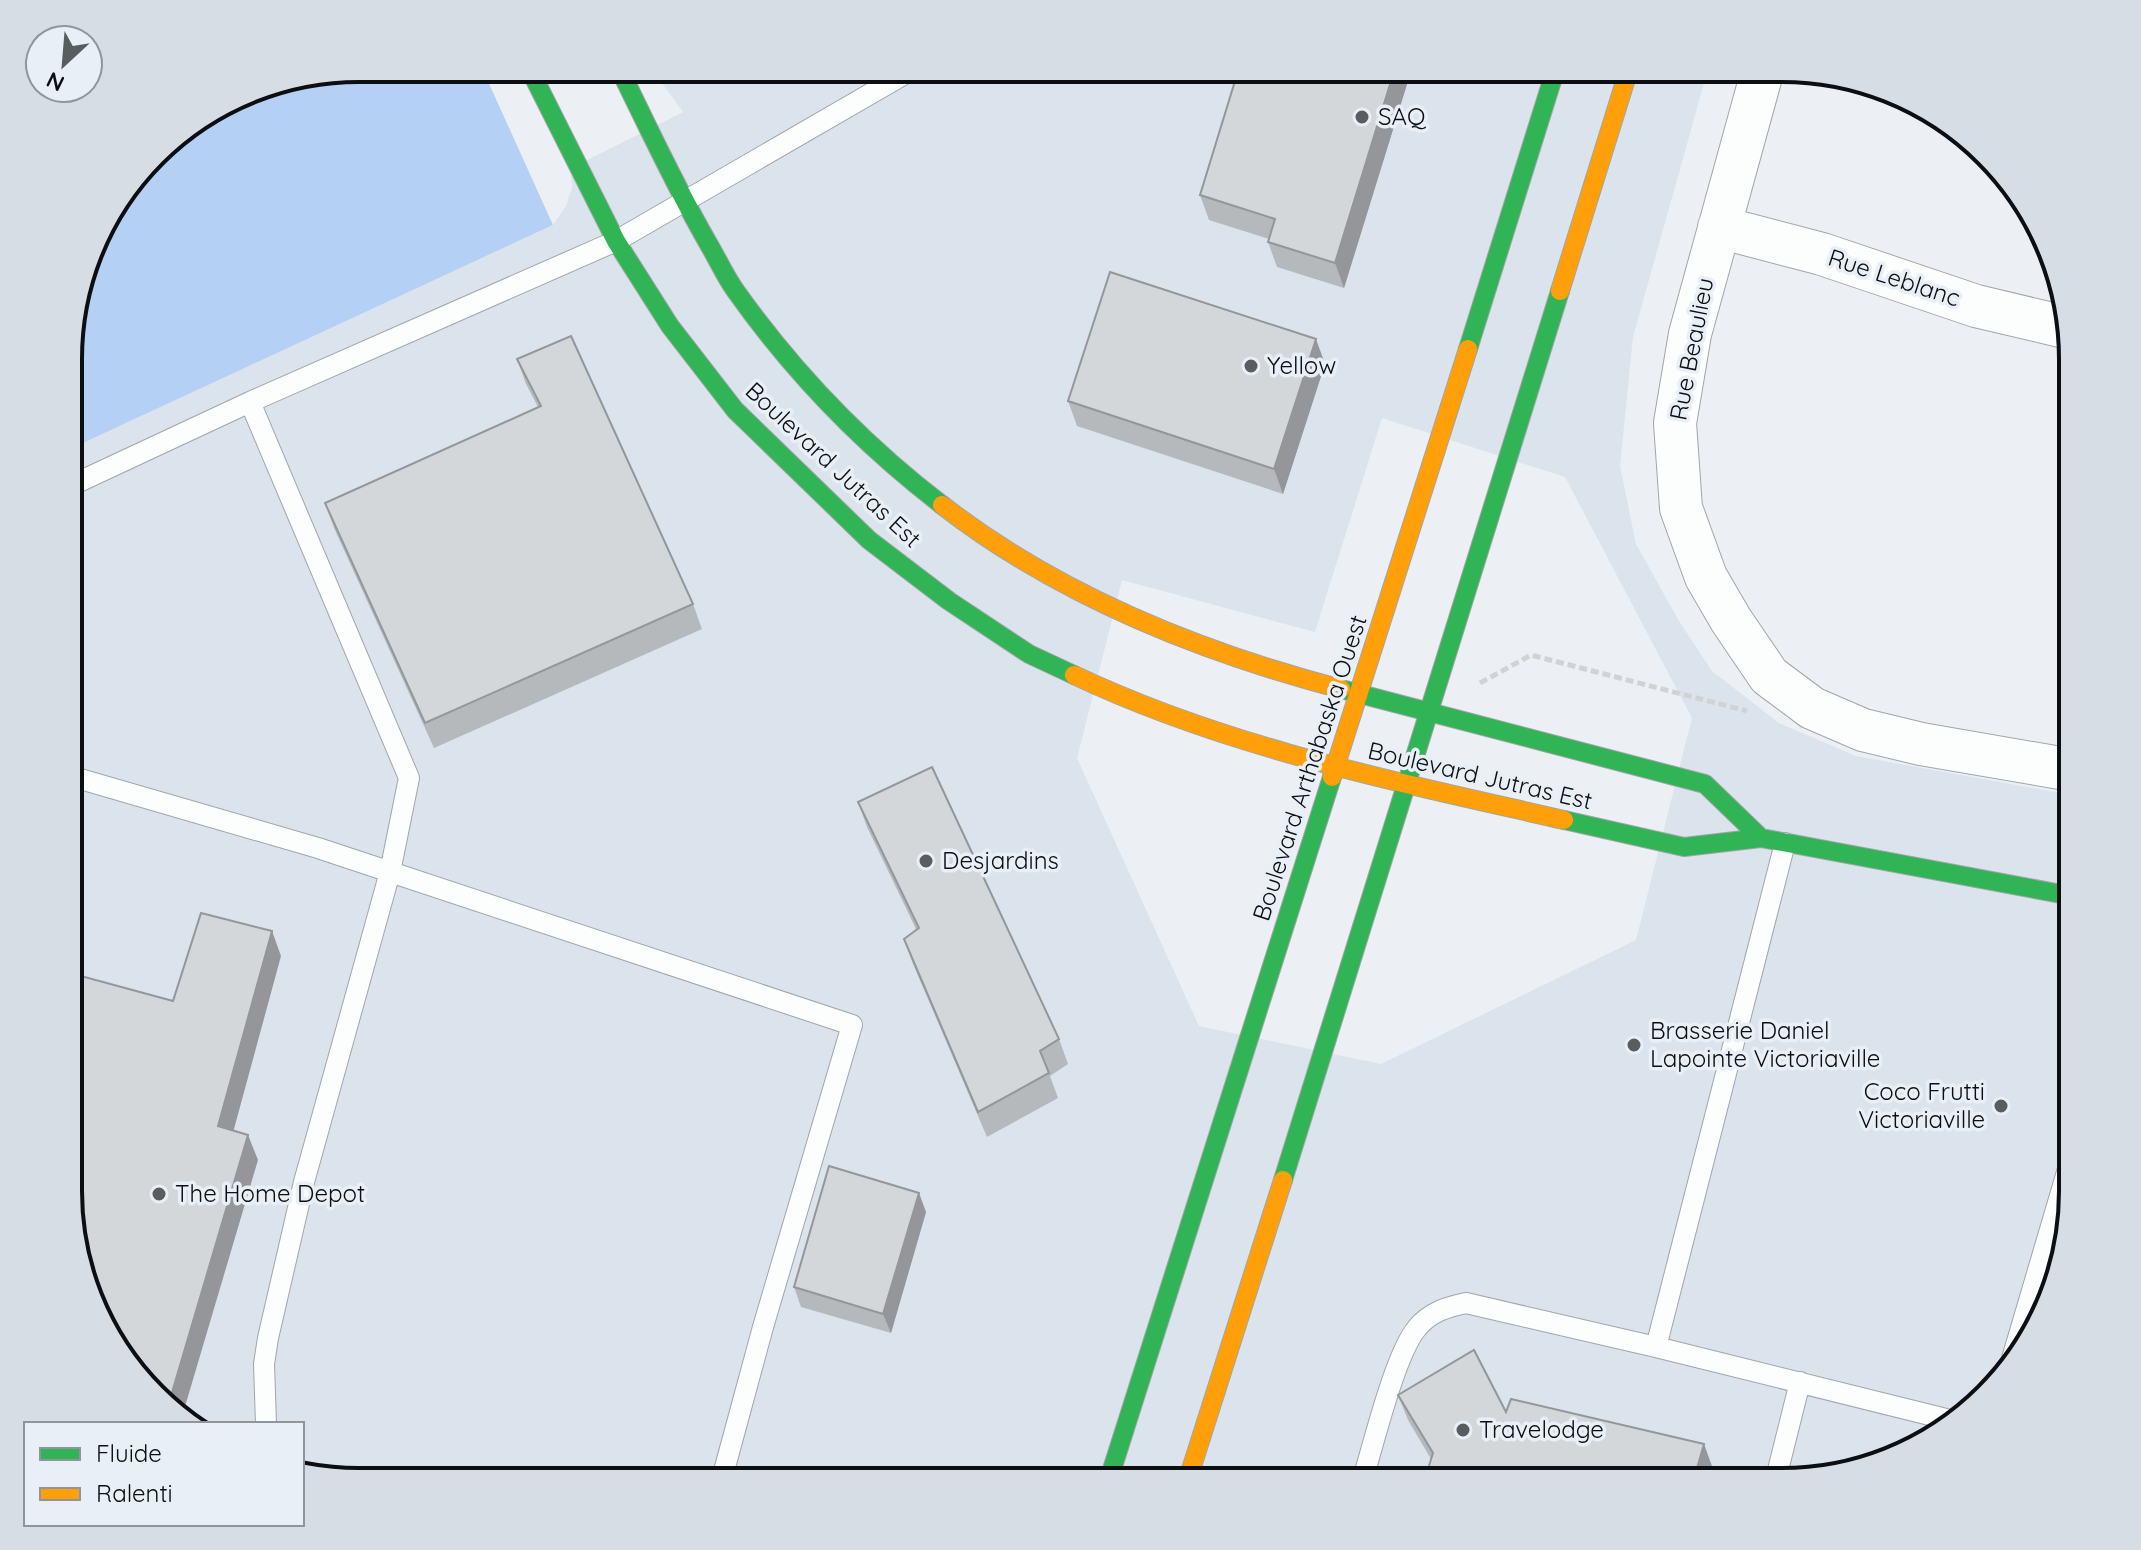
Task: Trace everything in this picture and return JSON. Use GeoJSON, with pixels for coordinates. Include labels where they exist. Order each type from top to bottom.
{"type":"FeatureCollection","features":[{"type":"Feature","properties":{"kind":"main road","name":"Boulevard Jutras Est"},"geometry":{"type":"LineString","coordinates":[[536,82],[616,241],[670,326],[735,410],[869,540],[949,601],[1029,654],[1114,694],[1335,767],[1684,847],[1761,838],[2058,893]]}},
{"type":"Feature","properties":{"kind":"main road","name":"Boulevard Jutras Est"},"geometry":{"type":"LineString","coordinates":[[626,82],[684,201],[734,289],[798,369],[894,468],[981,535],[1064,585],[1141,620],[1279,673],[1705,784],[1761,838]]}},
{"type":"Feature","properties":{"kind":"main road","name":"Boulevard Arthabaska Ouest"},"geometry":{"type":"LineString","coordinates":[[1113,1468],[1357,694],[1407,547],[1551,83]]}},
{"type":"Feature","properties":{"kind":"main road"},"geometry":{"type":"LineString","coordinates":[[1192,1468],[1409,784],[1428,712],[1625,83]]}},
{"type":"Feature","properties":{"kind":"street","name":"Rue Beaulieu"},"geometry":{"type":"LineString","coordinates":[[1759,83],[1690,334],[1675,423],[1681,508],[1706,577],[1769,676],[1812,708],[1863,730],[2058,767]]}},
{"type":"Feature","properties":{"kind":"street","name":"Rue Leblanc"},"geometry":{"type":"LineString","coordinates":[[1719,227],[1822,254],[1976,306],[2056,325]]}},
{"type":"Feature","properties":{"kind":"lane"},"geometry":{"type":"LineString","coordinates":[[82,480],[250,402],[616,241],[890,82]]}},
{"type":"Feature","properties":{"kind":"lane"},"geometry":{"type":"LineString","coordinates":[[250,402],[409,778],[390,872],[304,1182],[268,1338],[264,1364],[266,1422]]}},
{"type":"Feature","properties":{"kind":"lane"},"geometry":{"type":"LineString","coordinates":[[82,780],[390,872],[852,1025],[725,1467]]}},
{"type":"Feature","properties":{"kind":"lane"},"geometry":{"type":"LineString","coordinates":[[1656,1347],[1785,843]]}},
{"type":"Feature","properties":{"kind":"lane"},"geometry":{"type":"LineString","coordinates":[[2020,1333],[2058,1202]]}},
{"type":"Feature","properties":{"kind":"lane"},"geometry":{"type":"LineString","coordinates":[[1366,1468],[1401,1357],[1416,1328],[1439,1309],[1466,1303],[1940,1418]]}},
{"type":"Feature","properties":{"kind":"lane"},"geometry":{"type":"LineString","coordinates":[[1779,1468],[1800,1382]]}},
{"type":"Feature","properties":{"kind":"path"},"geometry":{"type":"LineString","coordinates":[[1428,712],[1531,655],[1753,713]]}},
{"type":"Feature","properties":{"kind":"shaded area"},"geometry":{"type":"Polygon","coordinates":[[[488,82],[553,225],[82,443],[84,323],[103,253],[119,221],[151,176],[190,139],[237,111],[270,97],[323,84],[488,82]]]}},
{"type":"Feature","properties":{"kind":"shaded area"},"geometry":{"type":"Polygon","coordinates":[[[661,82],[1704,83],[1633,337],[1620,466],[1636,544],[1679,621],[1712,671],[1779,723],[1856,756],[2058,792],[2058,1209],[2054,1245],[2038,1297],[2002,1360],[1965,1399],[1936,1421],[1888,1447],[1854,1459],[1818,1466],[1782,1468],[341,1467],[304,1463],[304,1422],[207,1422],[190,1411],[163,1387],[129,1345],[103,1297],[87,1245],[83,1209],[82,443],[553,225],[566,206],[572,188],[571,168],[683,112],[661,82]],[[1382,418],[1315,632],[1122,580],[1077,758],[1199,1026],[1381,1064],[1636,940],[1692,718],[1565,477],[1382,418]]]}},
{"type":"Feature","properties":{"kind":"building"},"geometry":{"type":"Polygon","coordinates":[[[1235,83],[1390,83],[1335,263],[1268,242],[1275,219],[1200,195],[1235,83]]]}},
{"type":"Feature","properties":{"kind":"building"},"geometry":{"type":"Polygon","coordinates":[[[1110,272],[1316,339],[1274,469],[1068,401],[1110,272]]]}},
{"type":"Feature","properties":{"kind":"building"},"geometry":{"type":"Polygon","coordinates":[[[571,336],[693,604],[425,723],[325,503],[541,406],[517,359],[571,336]]]}},
{"type":"Feature","properties":{"kind":"building"},"geometry":{"type":"Polygon","coordinates":[[[932,767],[1059,1039],[1040,1051],[1049,1073],[978,1112],[904,939],[919,928],[858,802],[932,767]]]}},
{"type":"Feature","properties":{"kind":"building","name":"The Home Depot"},"geometry":{"type":"Polygon","coordinates":[[[201,913],[272,931],[218,1126],[248,1135],[171,1394],[129,1345],[103,1297],[87,1245],[83,1209],[83,976],[173,1001],[201,913]]]}},
{"type":"Feature","properties":{"kind":"building"},"geometry":{"type":"Polygon","coordinates":[[[829,1166],[919,1193],[883,1314],[794,1287],[829,1166]]]}},
{"type":"Feature","properties":{"kind":"building","name":"Travelodge"},"geometry":{"type":"Polygon","coordinates":[[[1474,1350],[1506,1412],[1511,1399],[1704,1444],[1697,1468],[1428,1468],[1433,1453],[1398,1395],[1474,1350]]]}},
{"type":"Feature","properties":{"kind":"traffic: fast"},"geometry":{"type":"LineString","coordinates":[[536,82],[616,241],[670,326],[735,410],[869,540],[949,601],[1029,654],[1074,675]]}},
{"type":"Feature","properties":{"kind":"traffic: fast"},"geometry":{"type":"LineString","coordinates":[[626,82],[696,222],[731,285],[757,320],[831,406],[885,458],[942,505]]}},
{"type":"Feature","properties":{"kind":"traffic: fast"},"geometry":{"type":"LineString","coordinates":[[1468,349],[1551,83]]}},
{"type":"Feature","properties":{"kind":"traffic: fast"},"geometry":{"type":"LineString","coordinates":[[1283,1180],[1560,291]]}},
{"type":"Feature","properties":{"kind":"traffic: fast"},"geometry":{"type":"LineString","coordinates":[[1341,689],[1705,784],[1761,838]]}},
{"type":"Feature","properties":{"kind":"traffic: fast"},"geometry":{"type":"LineString","coordinates":[[1113,1468],[1332,777]]}},
{"type":"Feature","properties":{"kind":"traffic: fast"},"geometry":{"type":"LineString","coordinates":[[1564,820],[1684,847],[1761,838],[2058,893]]}},
{"type":"Feature","properties":{"kind":"traffic: slow"},"geometry":{"type":"LineString","coordinates":[[1560,291],[1625,83]]}},
{"type":"Feature","properties":{"kind":"traffic: slow"},"geometry":{"type":"LineString","coordinates":[[1332,777],[1468,349]]}},
{"type":"Feature","properties":{"kind":"traffic: slow"},"geometry":{"type":"LineString","coordinates":[[942,505],[1033,567],[1132,617],[1235,657],[1341,689]]}},
{"type":"Feature","properties":{"kind":"traffic: slow"},"geometry":{"type":"LineString","coordinates":[[1074,675],[1132,701],[1253,743],[1377,777],[1564,820]]}},
{"type":"Feature","properties":{"kind":"traffic: slow"},"geometry":{"type":"LineString","coordinates":[[1192,1468],[1283,1180]]}},
{"type":"Feature","properties":{"kind":"place","name":"SAQ"},"geometry":{"type":"Point","coordinates":[1362,117]}},
{"type":"Feature","properties":{"kind":"place","name":"Yellow"},"geometry":{"type":"Point","coordinates":[1251,366]}},
{"type":"Feature","properties":{"kind":"place","name":"Desjardins"},"geometry":{"type":"Point","coordinates":[926,861]}},
{"type":"Feature","properties":{"kind":"place","name":"Brasserie Daniel Lapointe Victoriaville"},"geometry":{"type":"Point","coordinates":[1634,1045]}},
{"type":"Feature","properties":{"kind":"place","name":"Coco Frutti Victoriaville"},"geometry":{"type":"Point","coordinates":[2001,1106]}},
{"type":"Feature","properties":{"kind":"place","name":"The Home Depot"},"geometry":{"type":"Point","coordinates":[159,1194]}},
{"type":"Feature","properties":{"kind":"place","name":"Travelodge"},"geometry":{"type":"Point","coordinates":[1463,1430]}}]}
